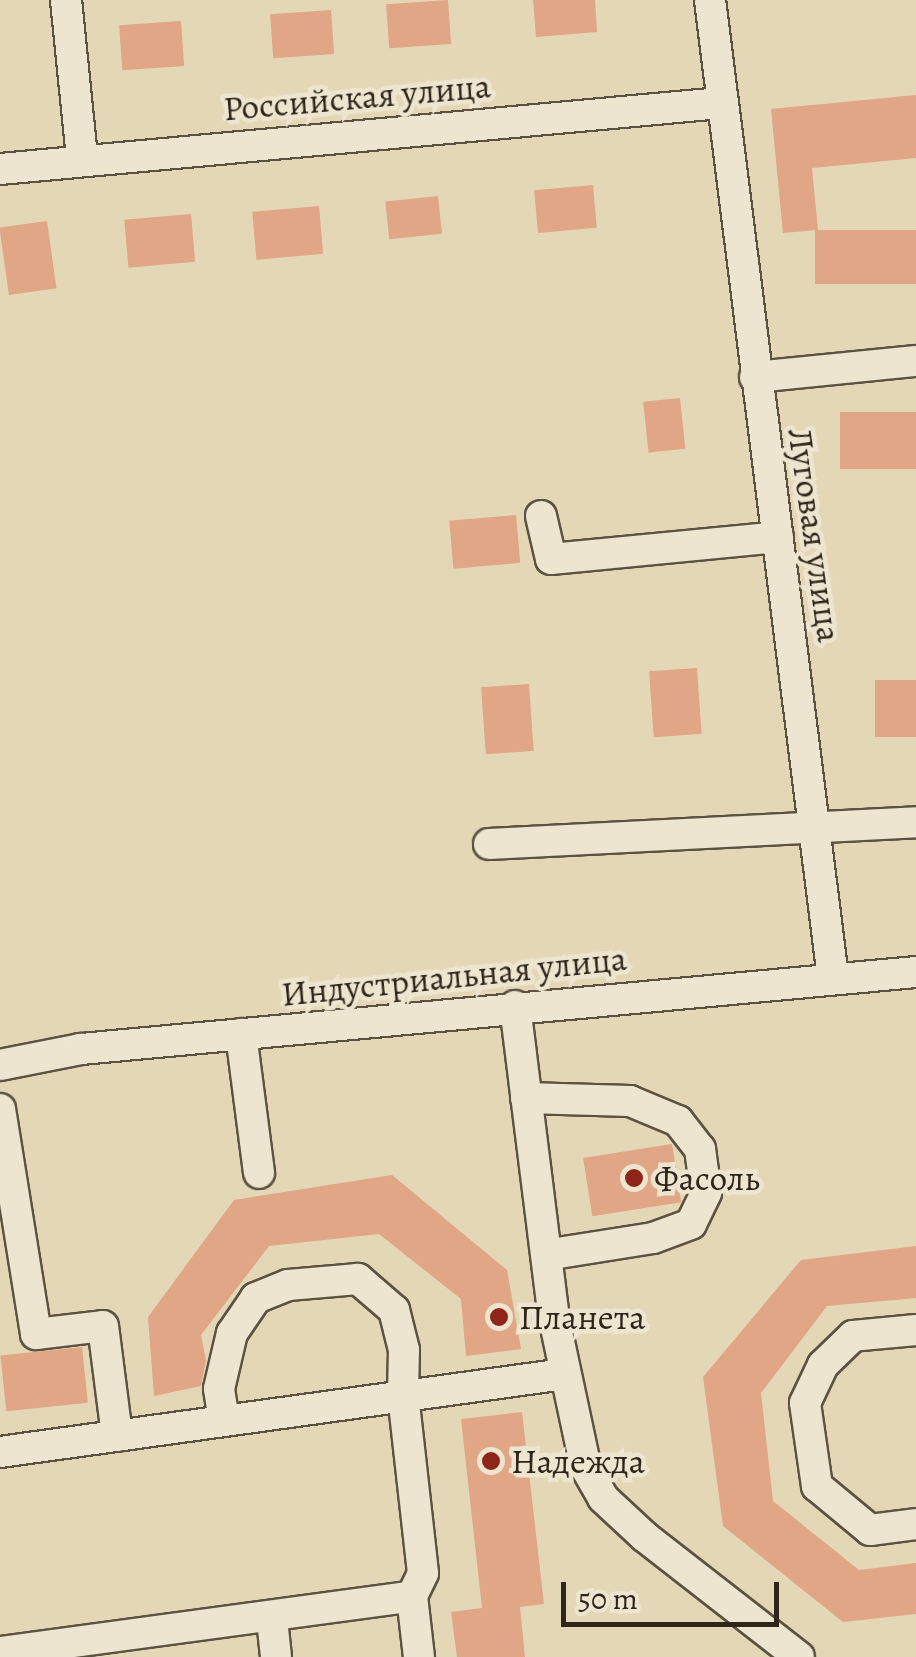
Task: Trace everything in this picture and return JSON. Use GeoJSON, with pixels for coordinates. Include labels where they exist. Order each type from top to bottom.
{"type":"FeatureCollection","features":[{"type":"Feature","properties":{"kind":"street"},"geometry":{"type":"LineString","coordinates":[[66,0],[82,158]]}},
{"type":"Feature","properties":{"kind":"street","name":"Луговая улица"},"geometry":{"type":"LineString","coordinates":[[710,0],[755,377],[818,826],[833,978]]}},
{"type":"Feature","properties":{"kind":"street","name":"Российская улица"},"geometry":{"type":"LineString","coordinates":[[0,170],[82,158],[720,103]]}},
{"type":"Feature","properties":{"kind":"street"},"geometry":{"type":"LineString","coordinates":[[755,377],[916,361]]}},
{"type":"Feature","properties":{"kind":"street"},"geometry":{"type":"LineString","coordinates":[[541,516],[551,559],[778,537]]}},
{"type":"Feature","properties":{"kind":"street"},"geometry":{"type":"LineString","coordinates":[[489,844],[916,822]]}},
{"type":"Feature","properties":{"kind":"street","name":"Индустриальная улица"},"geometry":{"type":"LineString","coordinates":[[0,1065],[82,1049],[515,1006],[916,972]]}},
{"type":"Feature","properties":{"kind":"street"},"geometry":{"type":"LineString","coordinates":[[515,1006],[564,1374],[586,1468],[604,1498],[800,1657]]}},
{"type":"Feature","properties":{"kind":"street"},"geometry":{"type":"LineString","coordinates":[[241,1034],[259,1174]]}},
{"type":"Feature","properties":{"kind":"street"},"geometry":{"type":"LineString","coordinates":[[526,1098],[630,1101],[678,1121],[700,1149],[706,1193],[691,1224],[653,1238],[546,1255]]}},
{"type":"Feature","properties":{"kind":"street"},"geometry":{"type":"LineString","coordinates":[[0,1109],[11,1247],[36,1334],[103,1326],[118,1436]]}},
{"type":"Feature","properties":{"kind":"street"},"geometry":{"type":"LineString","coordinates":[[224,1421],[219,1389],[232,1334],[256,1298],[288,1285],[358,1279],[394,1310],[404,1350],[403,1396],[423,1573],[412,1596],[419,1657]]}},
{"type":"Feature","properties":{"kind":"street"},"geometry":{"type":"LineString","coordinates":[[916,1330],[853,1336],[823,1365],[804,1403],[817,1486],[870,1530],[916,1524]]}},
{"type":"Feature","properties":{"kind":"street"},"geometry":{"type":"LineString","coordinates":[[0,1452],[564,1374]]}},
{"type":"Feature","properties":{"kind":"street"},"geometry":{"type":"LineString","coordinates":[[0,1652],[272,1619],[412,1596]]}},
{"type":"Feature","properties":{"kind":"street"},"geometry":{"type":"LineString","coordinates":[[272,1619],[276,1657]]}},
{"type":"Feature","properties":{"kind":"building"},"geometry":{"type":"Polygon","coordinates":[[[448,0],[451,44],[389,48],[386,4],[448,0]]]}},
{"type":"Feature","properties":{"kind":"building"},"geometry":{"type":"Polygon","coordinates":[[[533,0],[595,0],[597,32],[536,37],[533,0]]]}},
{"type":"Feature","properties":{"kind":"building"},"geometry":{"type":"Polygon","coordinates":[[[331,10],[334,54],[273,58],[270,14],[331,10]]]}},
{"type":"Feature","properties":{"kind":"building"},"geometry":{"type":"Polygon","coordinates":[[[181,21],[184,66],[122,70],[119,25],[181,21]]]}},
{"type":"Feature","properties":{"kind":"building"},"geometry":{"type":"Polygon","coordinates":[[[916,95],[916,158],[812,168],[818,230],[783,233],[771,109],[916,95]]]}},
{"type":"Feature","properties":{"kind":"building"},"geometry":{"type":"Polygon","coordinates":[[[593,185],[597,228],[538,233],[534,190],[593,185]]]}},
{"type":"Feature","properties":{"kind":"building"},"geometry":{"type":"Polygon","coordinates":[[[438,196],[442,234],[389,239],[385,202],[438,196]]]}},
{"type":"Feature","properties":{"kind":"building"},"geometry":{"type":"Polygon","coordinates":[[[319,206],[323,254],[256,260],[252,212],[319,206]]]}},
{"type":"Feature","properties":{"kind":"building"},"geometry":{"type":"Polygon","coordinates":[[[191,214],[195,262],[128,268],[124,220],[191,214]]]}},
{"type":"Feature","properties":{"kind":"building"},"geometry":{"type":"Polygon","coordinates":[[[47,221],[56,288],[9,295],[0,228],[47,221]]]}},
{"type":"Feature","properties":{"kind":"building"},"geometry":{"type":"Polygon","coordinates":[[[815,230],[916,230],[916,284],[815,284],[815,230]]]}},
{"type":"Feature","properties":{"kind":"building"},"geometry":{"type":"Polygon","coordinates":[[[680,398],[685,449],[649,453],[643,402],[680,398]]]}},
{"type":"Feature","properties":{"kind":"building"},"geometry":{"type":"Polygon","coordinates":[[[840,412],[916,412],[916,469],[840,469],[840,412]]]}},
{"type":"Feature","properties":{"kind":"building"},"geometry":{"type":"Polygon","coordinates":[[[516,515],[520,563],[453,569],[449,521],[516,515]]]}},
{"type":"Feature","properties":{"kind":"building"},"geometry":{"type":"Polygon","coordinates":[[[697,668],[702,734],[654,737],[649,671],[697,668]]]}},
{"type":"Feature","properties":{"kind":"building"},"geometry":{"type":"Polygon","coordinates":[[[875,680],[916,680],[916,737],[875,737],[875,680]]]}},
{"type":"Feature","properties":{"kind":"building"},"geometry":{"type":"Polygon","coordinates":[[[529,684],[534,751],[486,754],[481,687],[529,684]]]}},
{"type":"Feature","properties":{"kind":"building","name":"Фасоль"},"geometry":{"type":"Polygon","coordinates":[[[672,1144],[681,1202],[592,1216],[583,1158],[672,1144]]]}},
{"type":"Feature","properties":{"kind":"building"},"geometry":{"type":"Polygon","coordinates":[[[392,1175],[507,1270],[521,1349],[466,1356],[461,1299],[379,1234],[269,1246],[201,1335],[206,1360],[201,1386],[154,1396],[148,1317],[234,1200],[392,1175]]]}},
{"type":"Feature","properties":{"kind":"building"},"geometry":{"type":"Polygon","coordinates":[[[916,1246],[916,1298],[827,1306],[761,1393],[773,1501],[859,1570],[916,1563],[916,1614],[843,1622],[723,1526],[703,1377],[801,1260],[916,1246]]]}},
{"type":"Feature","properties":{"kind":"building"},"geometry":{"type":"Polygon","coordinates":[[[82,1347],[88,1403],[6,1411],[0,1356],[82,1347]]]}},
{"type":"Feature","properties":{"kind":"building"},"geometry":{"type":"Polygon","coordinates":[[[522,1412],[544,1604],[520,1607],[525,1657],[457,1657],[451,1612],[482,1608],[461,1419],[522,1412]]]}},
{"type":"Feature","properties":{"kind":"place","name":"Фасоль"},"geometry":{"type":"Point","coordinates":[634,1178]}},
{"type":"Feature","properties":{"kind":"place","name":"Планета"},"geometry":{"type":"Point","coordinates":[499,1317]}},
{"type":"Feature","properties":{"kind":"place","name":"Надежда"},"geometry":{"type":"Point","coordinates":[491,1461]}}]}
